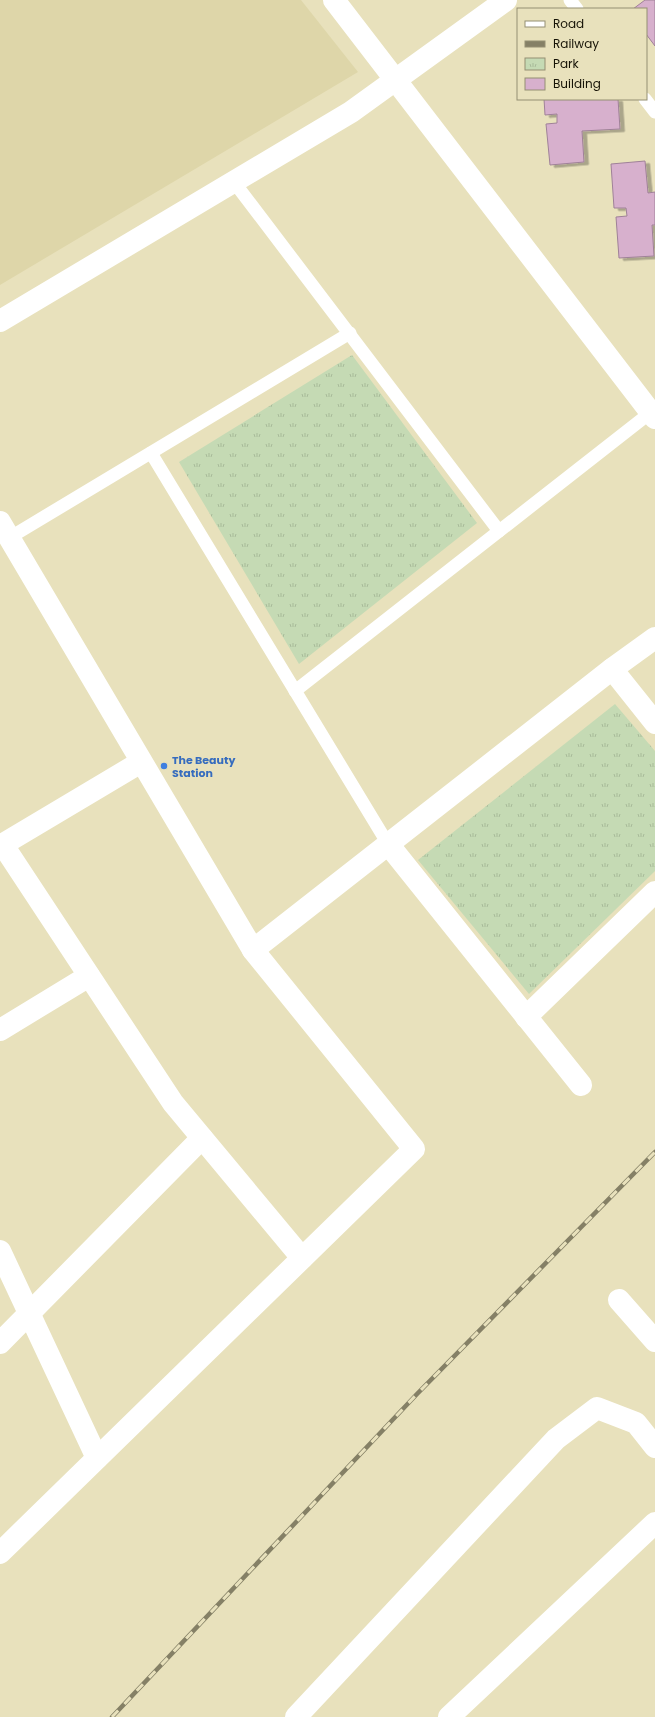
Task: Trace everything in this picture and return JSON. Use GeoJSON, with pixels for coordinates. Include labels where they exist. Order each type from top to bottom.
{"type":"FeatureCollection","features":[{"type":"Feature","properties":{"kind":"street"},"geometry":{"type":"LineString","coordinates":[[334,0],[653,413]]}},
{"type":"Feature","properties":{"kind":"street"},"geometry":{"type":"LineString","coordinates":[[0,321],[351,112],[506,0]]}},
{"type":"Feature","properties":{"kind":"street"},"geometry":{"type":"LineString","coordinates":[[0,1553],[414,1149],[253,950],[5,530]]}},
{"type":"Feature","properties":{"kind":"street"},"geometry":{"type":"LineString","coordinates":[[253,950],[612,668],[655,638]]}},
{"type":"Feature","properties":{"kind":"street"},"geometry":{"type":"LineString","coordinates":[[612,668],[655,723]]}},
{"type":"Feature","properties":{"kind":"street"},"geometry":{"type":"LineString","coordinates":[[141,762],[1,846],[173,1103],[302,1258]]}},
{"type":"Feature","properties":{"kind":"street"},"geometry":{"type":"LineString","coordinates":[[388,844],[581,1085]]}},
{"type":"Feature","properties":{"kind":"street"},"geometry":{"type":"LineString","coordinates":[[526,1017],[655,892]]}},
{"type":"Feature","properties":{"kind":"street"},"geometry":{"type":"LineString","coordinates":[[0,1030],[89,976]]}},
{"type":"Feature","properties":{"kind":"street"},"geometry":{"type":"LineString","coordinates":[[0,1343],[202,1138]]}},
{"type":"Feature","properties":{"kind":"street"},"geometry":{"type":"LineString","coordinates":[[0,1251],[97,1458]]}},
{"type":"Feature","properties":{"kind":"street"},"geometry":{"type":"LineString","coordinates":[[620,1300],[655,1340]]}},
{"type":"Feature","properties":{"kind":"street"},"geometry":{"type":"LineString","coordinates":[[296,1717],[556,1439],[597,1408],[636,1423],[655,1447]]}},
{"type":"Feature","properties":{"kind":"street"},"geometry":{"type":"LineString","coordinates":[[449,1717],[655,1523]]}},
{"type":"Feature","properties":{"kind":"lane"},"geometry":{"type":"LineString","coordinates":[[570,0],[576,8]]}},
{"type":"Feature","properties":{"kind":"lane"},"geometry":{"type":"LineString","coordinates":[[646,100],[655,112]]}},
{"type":"Feature","properties":{"kind":"lane"},"geometry":{"type":"LineString","coordinates":[[234,182],[350,333],[498,531]]}},
{"type":"Feature","properties":{"kind":"lane"},"geometry":{"type":"LineString","coordinates":[[5,530],[151,453],[350,333]]}},
{"type":"Feature","properties":{"kind":"lane"},"geometry":{"type":"LineString","coordinates":[[294,691],[498,531],[653,413]]}},
{"type":"Feature","properties":{"kind":"lane"},"geometry":{"type":"LineString","coordinates":[[151,453],[388,844]]}},
{"type":"Feature","properties":{"kind":"shaded area"},"geometry":{"type":"Polygon","coordinates":[[[0,0],[301,0],[358,72],[0,285],[0,0]]]}},
{"type":"Feature","properties":{"kind":"green space"},"geometry":{"type":"Polygon","coordinates":[[[352,355],[477,523],[299,664],[179,462],[352,355]]]}},
{"type":"Feature","properties":{"kind":"green space"},"geometry":{"type":"Polygon","coordinates":[[[615,704],[655,751],[655,871],[529,994],[418,860],[615,704]]]}},
{"type":"Feature","properties":{"kind":"building"},"geometry":{"type":"Polygon","coordinates":[[[645,0],[655,0],[655,46],[647,35],[647,8],[634,8],[645,0]]]}},
{"type":"Feature","properties":{"kind":"building"},"geometry":{"type":"Polygon","coordinates":[[[544,100],[618,100],[620,129],[582,131],[584,162],[550,165],[546,124],[557,123],[557,114],[545,115],[544,100]]]}},
{"type":"Feature","properties":{"kind":"building"},"geometry":{"type":"Polygon","coordinates":[[[645,161],[648,193],[655,192],[655,225],[652,225],[654,256],[619,258],[616,217],[627,216],[626,208],[614,208],[611,164],[645,161]]]}},
{"type":"Feature","properties":{"kind":"railway"},"geometry":{"type":"LineString","coordinates":[[112,1717],[417,1394],[655,1152]]}},
{"type":"Feature","properties":{"kind":"place","name":"The Beauty Station"},"geometry":{"type":"Point","coordinates":[164,766]}}]}
